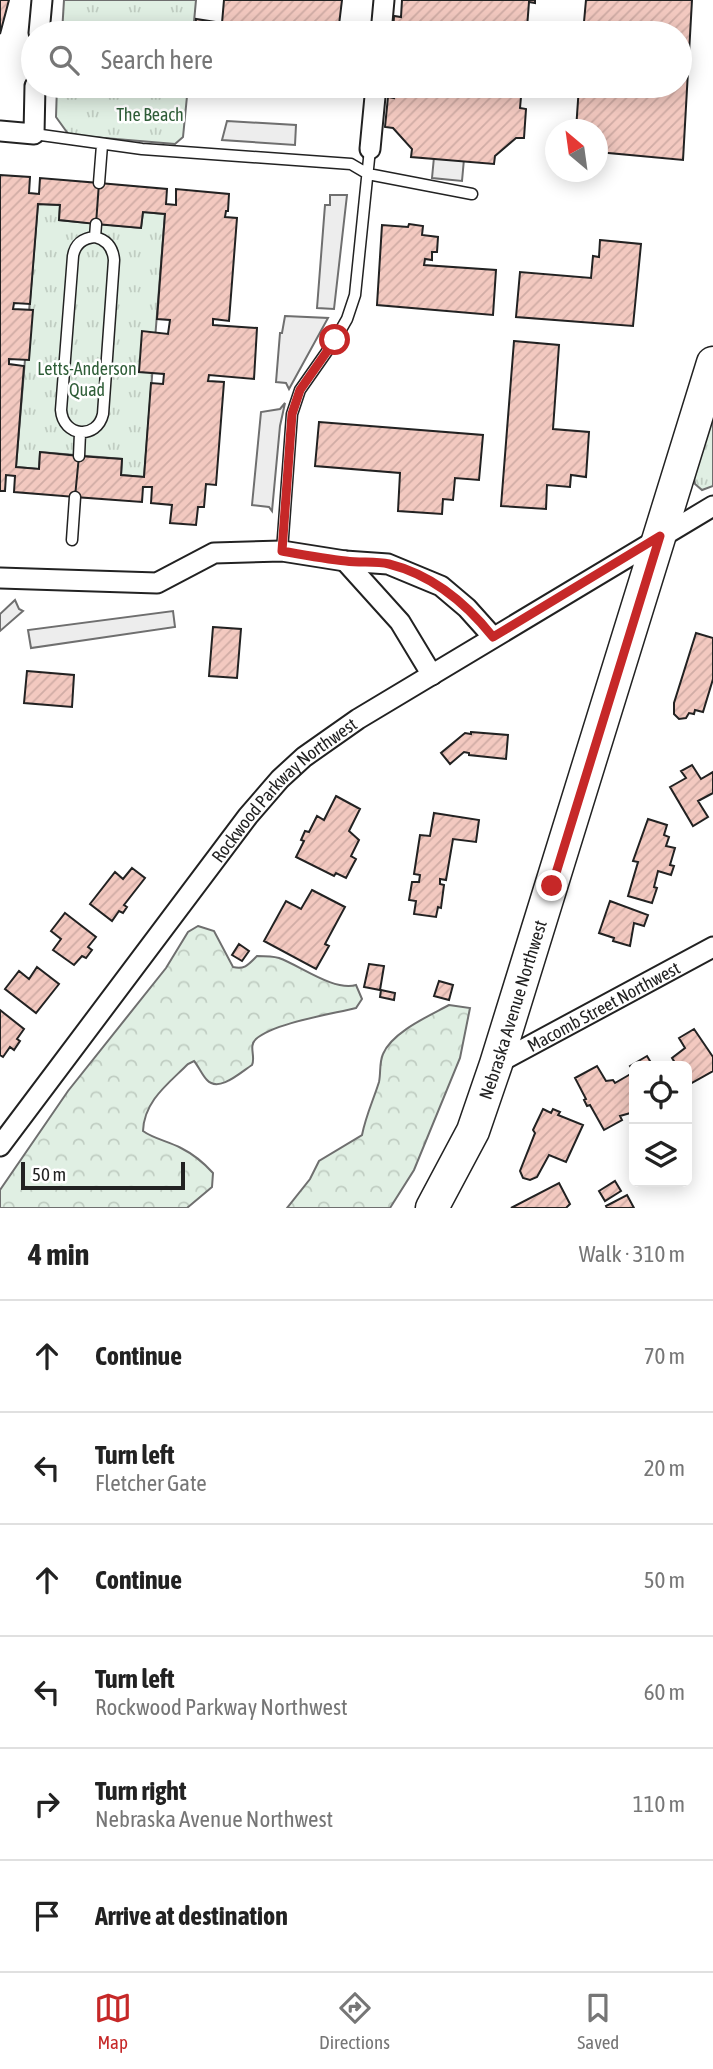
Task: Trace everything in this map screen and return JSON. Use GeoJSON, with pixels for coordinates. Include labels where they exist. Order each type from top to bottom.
{"type":"FeatureCollection","features":[{"type":"Feature","properties":{"kind":"main road","name":"Nebraska Avenue Northwest"},"geometry":{"type":"LineString","coordinates":[[432,1208],[468,1141],[496,1064],[713,363]]}},
{"type":"Feature","properties":{"kind":"street"},"geometry":{"type":"LineString","coordinates":[[40,21],[42,0]]}},
{"type":"Feature","properties":{"kind":"street"},"geometry":{"type":"LineString","coordinates":[[382,21],[384,0]]}},
{"type":"Feature","properties":{"kind":"street"},"geometry":{"type":"LineString","coordinates":[[0,131],[34,134],[35,98]]}},
{"type":"Feature","properties":{"kind":"street"},"geometry":{"type":"LineString","coordinates":[[370,149],[375,98]]}},
{"type":"Feature","properties":{"kind":"street","name":"Rockwood Parkway Northwest"},"geometry":{"type":"LineString","coordinates":[[0,1146],[232,836],[275,785],[304,757],[493,637],[713,506]]}},
{"type":"Feature","properties":{"kind":"street"},"geometry":{"type":"LineString","coordinates":[[1,579],[157,583],[214,552],[282,551],[345,561],[388,564],[431,581],[467,608],[493,637]]}},
{"type":"Feature","properties":{"kind":"street"},"geometry":{"type":"LineString","coordinates":[[345,561],[400,622],[432,675]]}},
{"type":"Feature","properties":{"kind":"street","name":"Macomb Street Northwest"},"geometry":{"type":"LineString","coordinates":[[496,1064],[713,947]]}},
{"type":"Feature","properties":{"kind":"lane"},"geometry":{"type":"LineString","coordinates":[[34,134],[102,145],[351,164],[368,174],[472,194]]}},
{"type":"Feature","properties":{"kind":"lane"},"geometry":{"type":"LineString","coordinates":[[99,183],[102,145]]}},
{"type":"Feature","properties":{"kind":"lane"},"geometry":{"type":"LineString","coordinates":[[282,551],[292,414],[300,390],[347,319],[355,295],[370,149]]}},
{"type":"Feature","properties":{"kind":"lane"},"geometry":{"type":"LineString","coordinates":[[95,237],[96,224]]}},
{"type":"Feature","properties":{"kind":"lane"},"geometry":{"type":"LineString","coordinates":[[95,237],[107,242],[114,253],[104,401],[100,424],[88,432],[80,433],[69,428],[62,417],[73,253],[81,241],[95,237]]}},
{"type":"Feature","properties":{"kind":"lane"},"geometry":{"type":"LineString","coordinates":[[79,456],[80,433]]}},
{"type":"Feature","properties":{"kind":"lane"},"geometry":{"type":"LineString","coordinates":[[72,540],[75,497]]}},
{"type":"Feature","properties":{"kind":"green space"},"geometry":{"type":"Polygon","coordinates":[[[64,0],[196,0],[194,21],[63,21],[64,0]]]}},
{"type":"Feature","properties":{"kind":"green space","name":"The Beach"},"geometry":{"type":"Polygon","coordinates":[[[57,98],[187,98],[183,137],[175,144],[69,135],[56,117],[57,98]]]}},
{"type":"Feature","properties":{"kind":"green space","name":"Letts-Anderson Quad"},"geometry":{"type":"Polygon","coordinates":[[[38,204],[60,205],[59,220],[141,228],[143,212],[165,214],[144,477],[121,475],[122,459],[40,452],[39,469],[16,467],[38,204]]]}},
{"type":"Feature","properties":{"kind":"green space"},"geometry":{"type":"Polygon","coordinates":[[[713,415],[713,486],[702,490],[695,484],[694,478],[713,415]]]}},
{"type":"Feature","properties":{"kind":"green space"},"geometry":{"type":"Polygon","coordinates":[[[198,926],[214,931],[233,967],[244,967],[257,956],[271,956],[327,981],[347,986],[356,985],[362,999],[356,1008],[289,1024],[264,1033],[254,1042],[252,1065],[224,1083],[212,1083],[205,1078],[194,1061],[158,1094],[144,1120],[143,1131],[185,1150],[213,1173],[212,1187],[187,1208],[0,1208],[0,1190],[68,1091],[166,968],[188,932],[198,926]]]}},
{"type":"Feature","properties":{"kind":"green space"},"geometry":{"type":"Polygon","coordinates":[[[449,1005],[470,1008],[460,1058],[414,1170],[390,1208],[287,1208],[310,1179],[319,1161],[362,1135],[379,1082],[382,1057],[388,1046],[412,1025],[449,1005]]]}},
{"type":"Feature","properties":{"kind":"shaded area"},"geometry":{"type":"Polygon","coordinates":[[[227,121],[296,125],[295,145],[222,140],[227,121]]]}},
{"type":"Feature","properties":{"kind":"shaded area"},"geometry":{"type":"Polygon","coordinates":[[[434,157],[464,159],[462,181],[432,178],[434,157]]]}},
{"type":"Feature","properties":{"kind":"shaded area"},"geometry":{"type":"Polygon","coordinates":[[[330,195],[347,195],[334,309],[317,308],[325,205],[330,205],[330,195]]]}},
{"type":"Feature","properties":{"kind":"shaded area"},"geometry":{"type":"Polygon","coordinates":[[[285,316],[328,318],[289,389],[286,383],[276,382],[280,333],[285,316]]]}},
{"type":"Feature","properties":{"kind":"shaded area"},"geometry":{"type":"Polygon","coordinates":[[[285,403],[280,426],[272,511],[269,507],[252,505],[261,412],[280,409],[285,403]]]}},
{"type":"Feature","properties":{"kind":"shaded area"},"geometry":{"type":"Polygon","coordinates":[[[15,600],[23,611],[0,631],[0,614],[15,600]]]}},
{"type":"Feature","properties":{"kind":"shaded area"},"geometry":{"type":"Polygon","coordinates":[[[173,611],[175,627],[31,648],[28,630],[173,611]]]}},
{"type":"Feature","properties":{"kind":"building"},"geometry":{"type":"Polygon","coordinates":[[[0,0],[9,0],[0,34],[0,0]]]}},
{"type":"Feature","properties":{"kind":"building"},"geometry":{"type":"Polygon","coordinates":[[[224,0],[342,0],[339,21],[222,21],[224,0]]]}},
{"type":"Feature","properties":{"kind":"building"},"geometry":{"type":"Polygon","coordinates":[[[402,0],[535,0],[535,3],[529,2],[528,21],[394,21],[394,16],[401,17],[402,0]]]}},
{"type":"Feature","properties":{"kind":"building"},"geometry":{"type":"Polygon","coordinates":[[[586,0],[692,0],[691,21],[584,21],[586,0]]]}},
{"type":"Feature","properties":{"kind":"building"},"geometry":{"type":"Polygon","coordinates":[[[586,0],[692,0],[691,21],[584,21],[586,0]]]}},
{"type":"Feature","properties":{"kind":"building"},"geometry":{"type":"Polygon","coordinates":[[[388,98],[521,98],[520,108],[526,109],[524,138],[516,138],[495,156],[494,164],[411,157],[412,149],[393,128],[385,127],[388,98]]]}},
{"type":"Feature","properties":{"kind":"building"},"geometry":{"type":"Polygon","coordinates":[[[578,98],[686,98],[683,160],[608,153],[608,119],[577,119],[578,98]]]}},
{"type":"Feature","properties":{"kind":"building"},"geometry":{"type":"Polygon","coordinates":[[[578,98],[686,98],[683,160],[608,153],[608,119],[577,119],[578,98]]]}},
{"type":"Feature","properties":{"kind":"building"},"geometry":{"type":"Polygon","coordinates":[[[0,175],[30,177],[29,193],[39,194],[40,178],[99,183],[96,224],[59,220],[60,205],[38,204],[30,304],[14,303],[13,309],[33,310],[29,360],[9,359],[9,364],[24,366],[16,467],[39,469],[40,452],[79,456],[75,497],[14,492],[15,476],[6,475],[5,491],[0,491],[0,175]]]}},
{"type":"Feature","properties":{"kind":"building"},"geometry":{"type":"Polygon","coordinates":[[[99,183],[167,189],[166,204],[176,205],[176,189],[229,194],[225,217],[237,218],[229,321],[213,319],[213,325],[257,328],[254,379],[209,375],[208,381],[224,382],[216,485],[206,484],[204,507],[198,507],[196,525],[170,523],[172,505],[151,503],[152,487],[143,487],[142,502],[75,497],[79,456],[122,459],[121,475],[144,477],[151,383],[163,384],[164,374],[139,372],[142,331],[168,334],[170,320],[157,319],[165,214],[143,212],[141,228],[96,224],[99,183]]]}},
{"type":"Feature","properties":{"kind":"building"},"geometry":{"type":"Polygon","coordinates":[[[409,224],[423,226],[422,235],[438,237],[437,252],[432,252],[432,260],[425,259],[424,265],[496,270],[493,315],[377,305],[382,225],[408,227],[409,224]]]}},
{"type":"Feature","properties":{"kind":"building"},"geometry":{"type":"Polygon","coordinates":[[[600,240],[641,244],[633,326],[516,317],[520,272],[591,278],[593,256],[599,257],[600,240]]]}},
{"type":"Feature","properties":{"kind":"building"},"geometry":{"type":"Polygon","coordinates":[[[514,341],[559,345],[553,429],[589,432],[586,477],[571,475],[570,487],[547,485],[546,509],[501,506],[514,341]]]}},
{"type":"Feature","properties":{"kind":"building"},"geometry":{"type":"Polygon","coordinates":[[[319,422],[483,435],[479,480],[455,478],[453,500],[443,499],[442,514],[398,511],[400,473],[315,466],[319,422]]]}},
{"type":"Feature","properties":{"kind":"building"},"geometry":{"type":"Polygon","coordinates":[[[213,627],[241,629],[237,678],[209,676],[213,627]]]}},
{"type":"Feature","properties":{"kind":"building"},"geometry":{"type":"Polygon","coordinates":[[[696,633],[713,638],[713,679],[703,712],[695,710],[694,714],[689,713],[686,718],[679,719],[674,714],[674,703],[696,633]]]}},
{"type":"Feature","properties":{"kind":"building"},"geometry":{"type":"Polygon","coordinates":[[[27,671],[74,675],[72,707],[24,703],[27,671]]]}},
{"type":"Feature","properties":{"kind":"building"},"geometry":{"type":"Polygon","coordinates":[[[465,733],[508,735],[506,759],[469,755],[464,752],[450,764],[441,753],[465,733]]]}},
{"type":"Feature","properties":{"kind":"building"},"geometry":{"type":"Polygon","coordinates":[[[692,765],[701,779],[713,772],[713,793],[698,801],[708,817],[693,826],[670,787],[686,778],[681,771],[692,765]]]}},
{"type":"Feature","properties":{"kind":"building"},"geometry":{"type":"Polygon","coordinates":[[[336,796],[360,809],[349,831],[359,840],[351,856],[356,859],[346,878],[336,873],[334,876],[296,857],[304,841],[301,840],[305,831],[309,832],[317,816],[324,820],[336,796]]]}},
{"type":"Feature","properties":{"kind":"building"},"geometry":{"type":"Polygon","coordinates":[[[434,813],[479,820],[476,842],[453,839],[446,880],[440,879],[440,884],[444,885],[441,908],[438,907],[436,917],[414,914],[416,901],[409,900],[412,882],[419,882],[420,875],[414,874],[420,835],[430,836],[434,813]]]}},
{"type":"Feature","properties":{"kind":"building"},"geometry":{"type":"Polygon","coordinates":[[[648,819],[667,825],[664,835],[669,837],[666,846],[675,848],[670,865],[674,866],[671,875],[658,871],[654,887],[657,888],[652,903],[628,896],[638,862],[633,861],[648,819]]]}},
{"type":"Feature","properties":{"kind":"building"},"geometry":{"type":"Polygon","coordinates":[[[132,868],[145,878],[124,905],[127,907],[123,913],[119,911],[112,921],[90,904],[115,872],[123,879],[132,868]]]}},
{"type":"Feature","properties":{"kind":"building"},"geometry":{"type":"Polygon","coordinates":[[[312,890],[345,907],[325,944],[329,946],[316,969],[264,941],[286,901],[301,909],[312,890]]]}},
{"type":"Feature","properties":{"kind":"building"},"geometry":{"type":"Polygon","coordinates":[[[610,901],[648,915],[644,926],[634,923],[630,946],[599,933],[610,901]]]}},
{"type":"Feature","properties":{"kind":"building"},"geometry":{"type":"Polygon","coordinates":[[[65,913],[96,937],[88,947],[92,950],[86,958],[82,956],[74,965],[53,950],[61,939],[51,931],[65,913]]]}},
{"type":"Feature","properties":{"kind":"building"},"geometry":{"type":"Polygon","coordinates":[[[239,944],[249,951],[242,961],[232,955],[239,944]]]}},
{"type":"Feature","properties":{"kind":"building"},"geometry":{"type":"Polygon","coordinates":[[[369,964],[384,966],[380,990],[364,987],[369,964]]]}},
{"type":"Feature","properties":{"kind":"building"},"geometry":{"type":"Polygon","coordinates":[[[37,967],[59,984],[36,1013],[5,989],[19,971],[29,979],[37,967]]]}},
{"type":"Feature","properties":{"kind":"building"},"geometry":{"type":"Polygon","coordinates":[[[439,981],[453,985],[449,1000],[434,996],[439,981]]]}},
{"type":"Feature","properties":{"kind":"building"},"geometry":{"type":"Polygon","coordinates":[[[381,990],[395,993],[394,1000],[380,997],[381,990]]]}},
{"type":"Feature","properties":{"kind":"building"},"geometry":{"type":"Polygon","coordinates":[[[0,1010],[24,1029],[14,1050],[10,1047],[3,1057],[0,1055],[0,1010]]]}},
{"type":"Feature","properties":{"kind":"building"},"geometry":{"type":"Polygon","coordinates":[[[694,1029],[713,1057],[713,1071],[692,1083],[692,1061],[674,1061],[672,1058],[685,1048],[679,1038],[694,1029]]]}},
{"type":"Feature","properties":{"kind":"building"},"geometry":{"type":"Polygon","coordinates":[[[597,1066],[606,1081],[613,1080],[615,1083],[629,1075],[629,1113],[620,1116],[622,1120],[604,1130],[590,1105],[587,1106],[575,1078],[597,1066]]]}},
{"type":"Feature","properties":{"kind":"building"},"geometry":{"type":"Polygon","coordinates":[[[543,1109],[551,1113],[553,1109],[560,1112],[558,1115],[583,1125],[566,1162],[549,1155],[537,1177],[530,1180],[523,1178],[520,1171],[543,1109]]]}},
{"type":"Feature","properties":{"kind":"building"},"geometry":{"type":"Polygon","coordinates":[[[615,1181],[621,1191],[605,1201],[599,1191],[615,1181]]]}},
{"type":"Feature","properties":{"kind":"building"},"geometry":{"type":"Polygon","coordinates":[[[559,1183],[570,1204],[566,1208],[511,1208],[559,1183]]]}},
{"type":"Feature","properties":{"kind":"building"},"geometry":{"type":"Polygon","coordinates":[[[627,1195],[634,1208],[607,1208],[606,1206],[627,1195]]]}},
{"type":"Feature","properties":{"kind":"route"},"geometry":{"type":"LineString","coordinates":[[335,340],[300,390],[292,414],[282,551],[345,561],[388,564],[421,576],[441,586],[467,608],[493,637],[660,536],[552,886]]}}]}
